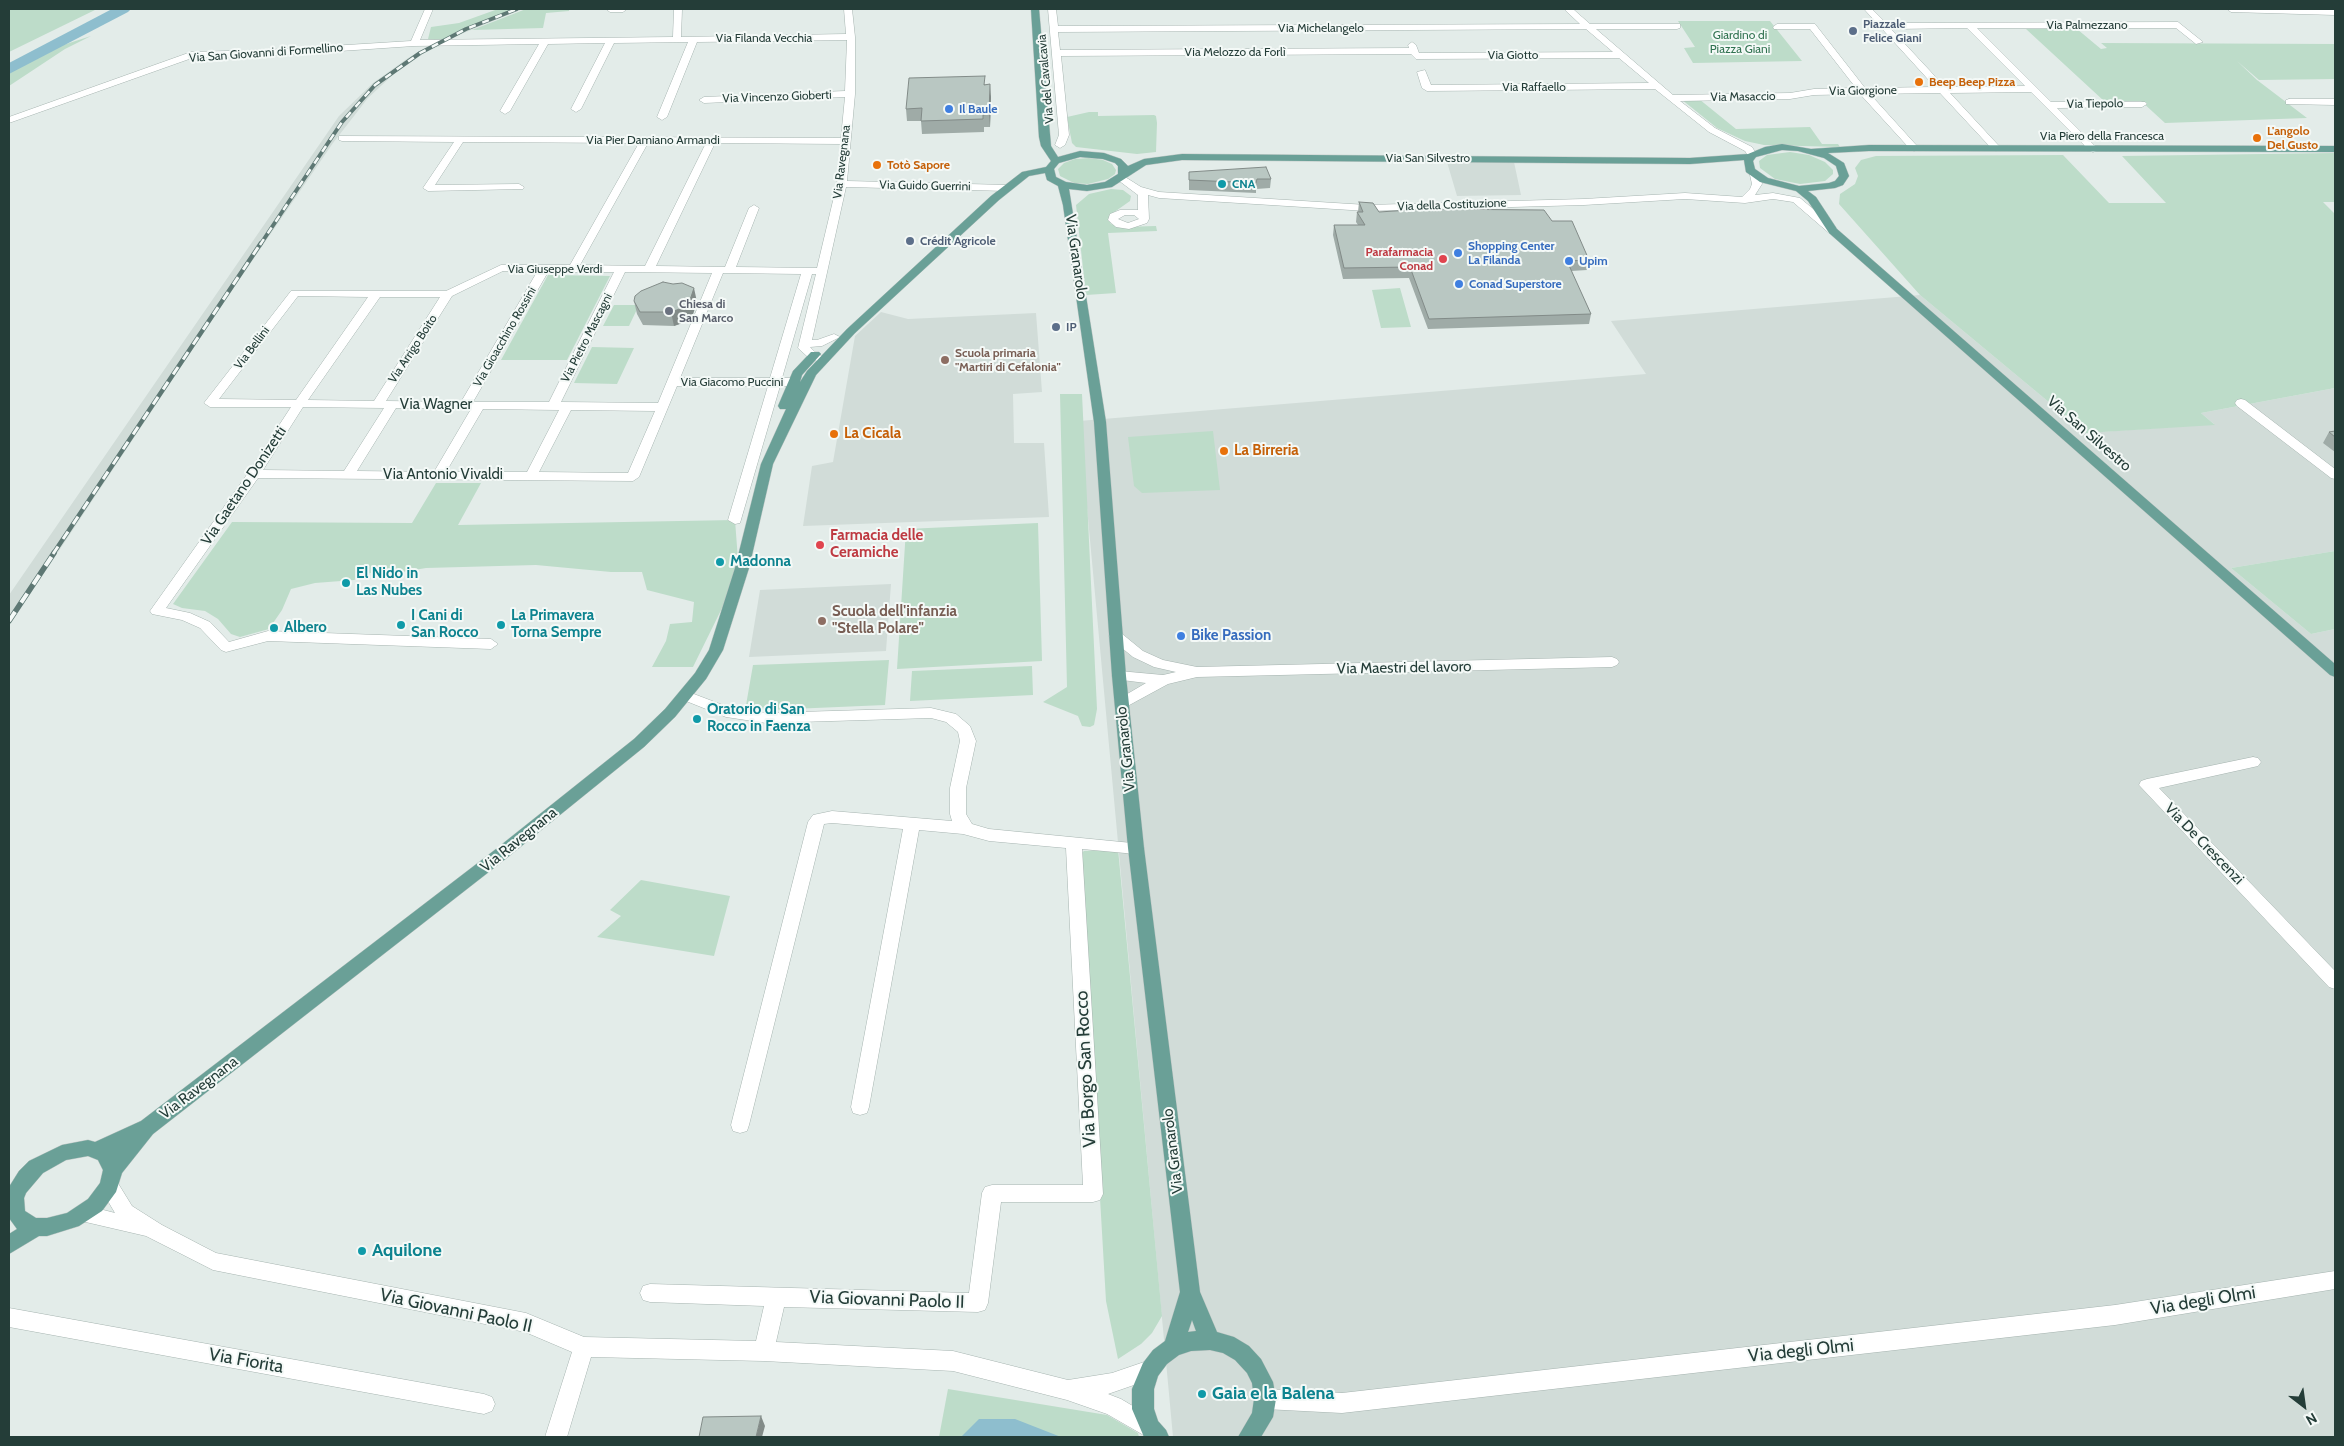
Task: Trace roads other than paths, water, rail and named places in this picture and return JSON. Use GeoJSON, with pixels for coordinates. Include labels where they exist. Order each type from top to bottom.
{"type":"FeatureCollection","features":[{"type":"Feature","properties":{"kind":"main road","name":"Via del Cavalcavia"},"geometry":{"type":"LineString","coordinates":[[1035,9],[1044,132],[1046,146],[1053,165],[1049,174],[1060,184]]}},
{"type":"Feature","properties":{"kind":"main road","name":"Via del Cavalcavia"},"geometry":{"type":"LineString","coordinates":[[1044,132],[1060,145],[1080,154]]}},
{"type":"Feature","properties":{"kind":"main road"},"geometry":{"type":"LineString","coordinates":[[1776,148],[1814,151],[1827,156],[1841,165],[1844,176],[1828,194],[1824,218]]}},
{"type":"Feature","properties":{"kind":"main road","name":"Via San Silvestro"},"geometry":{"type":"LineString","coordinates":[[1080,154],[1111,158],[1723,161],[1751,156],[1776,148]]}},
{"type":"Feature","properties":{"kind":"main road","name":"Via Piero della Francesca"},"geometry":{"type":"LineString","coordinates":[[1841,165],[1851,154],[1869,148]]}},
{"type":"Feature","properties":{"kind":"main road","name":"Via Piero della Francesca"},"geometry":{"type":"LineString","coordinates":[[1814,151],[1869,148],[2335,149]]}},
{"type":"Feature","properties":{"kind":"main road"},"geometry":{"type":"LineString","coordinates":[[834,337],[874,310],[1008,188],[1026,174],[1080,154]]}},
{"type":"Feature","properties":{"kind":"main road"},"geometry":{"type":"LineString","coordinates":[[1751,156],[1748,161],[1753,173]]}},
{"type":"Feature","properties":{"kind":"main road"},"geometry":{"type":"LineString","coordinates":[[1111,158],[1123,166],[1123,177]]}},
{"type":"Feature","properties":{"kind":"main road","name":"Via San Silvestro"},"geometry":{"type":"LineString","coordinates":[[1123,177],[1133,167],[1167,158]]}},
{"type":"Feature","properties":{"kind":"main road","name":"Via San Silvestro"},"geometry":{"type":"LineString","coordinates":[[1690,161],[1722,164],[1753,173],[1787,187],[1828,194]]}},
{"type":"Feature","properties":{"kind":"main road","name":"Via Granarolo"},"geometry":{"type":"LineString","coordinates":[[1068,205],[1077,195],[1123,177]]}},
{"type":"Feature","properties":{"kind":"main road"},"geometry":{"type":"LineString","coordinates":[[1008,188],[1030,180],[1097,188]]}},
{"type":"Feature","properties":{"kind":"main road","name":"Via Granarolo"},"geometry":{"type":"LineString","coordinates":[[1060,184],[1068,205],[1100,422],[1119,676],[1136,848],[1190,1292]]}},
{"type":"Feature","properties":{"kind":"main road","name":"Via San Silvestro"},"geometry":{"type":"LineString","coordinates":[[1799,189],[1812,199],[1833,232],[2335,672]]}},
{"type":"Feature","properties":{"kind":"main road"},"geometry":{"type":"LineString","coordinates":[[811,351],[874,310]]}},
{"type":"Feature","properties":{"kind":"main road","name":"Via Ravegnana"},"geometry":{"type":"LineString","coordinates":[[774,449],[794,378],[811,351]]}},
{"type":"Feature","properties":{"kind":"main road","name":"Via Ravegnana"},"geometry":{"type":"LineString","coordinates":[[148,1127],[111,1178],[94,1206],[84,1214],[59,1225],[36,1227],[25,1224],[11,1212],[18,1188],[36,1167],[62,1153],[75,1149],[98,1150],[148,1127],[502,854],[639,743],[686,696],[701,676],[716,650],[744,561],[768,464],[802,388],[811,351]]}},
{"type":"Feature","properties":{"kind":"main road"},"geometry":{"type":"LineString","coordinates":[[98,1150],[109,1158],[111,1178]]}},
{"type":"Feature","properties":{"kind":"main road","name":"Via Ravegnana"},"geometry":{"type":"LineString","coordinates":[[9,1245],[36,1227]]}},
{"type":"Feature","properties":{"kind":"main road"},"geometry":{"type":"LineString","coordinates":[[1190,1292],[1210,1340]]}},
{"type":"Feature","properties":{"kind":"main road"},"geometry":{"type":"LineString","coordinates":[[1173,1347],[1190,1292]]}},
{"type":"Feature","properties":{"kind":"main road"},"geometry":{"type":"LineString","coordinates":[[1154,1433],[1143,1409],[1143,1388],[1150,1370],[1160,1357],[1173,1347],[1191,1341],[1210,1340],[1227,1344],[1242,1353],[1254,1366],[1262,1382],[1265,1399],[1262,1417],[1249,1437]]}},
{"type":"Feature","properties":{"kind":"street"},"geometry":{"type":"LineString","coordinates":[[414,43],[428,9]]}},
{"type":"Feature","properties":{"kind":"street"},"geometry":{"type":"LineString","coordinates":[[610,9],[623,9]]}},
{"type":"Feature","properties":{"kind":"street"},"geometry":{"type":"LineString","coordinates":[[676,39],[678,9]]}},
{"type":"Feature","properties":{"kind":"street","name":"Via Ravegnana"},"geometry":{"type":"LineString","coordinates":[[811,351],[822,271],[842,184],[850,94],[851,37],[848,9]]}},
{"type":"Feature","properties":{"kind":"street","name":"Via del Cavalcavia"},"geometry":{"type":"LineString","coordinates":[[1052,9],[1064,135],[1060,145]]}},
{"type":"Feature","properties":{"kind":"street","name":"Via Masaccio"},"geometry":{"type":"LineString","coordinates":[[1568,9],[1672,98],[1712,130],[1749,149],[1751,156]]}},
{"type":"Feature","properties":{"kind":"street"},"geometry":{"type":"LineString","coordinates":[[1868,9],[1996,148]]}},
{"type":"Feature","properties":{"kind":"street"},"geometry":{"type":"LineString","coordinates":[[2231,9],[2335,13]]}},
{"type":"Feature","properties":{"kind":"street","name":"Via Palmezzano"},"geometry":{"type":"LineString","coordinates":[[1970,26],[2178,25],[2199,42]]}},
{"type":"Feature","properties":{"kind":"street"},"geometry":{"type":"LineString","coordinates":[[1588,27],[1677,26]]}},
{"type":"Feature","properties":{"kind":"street"},"geometry":{"type":"LineString","coordinates":[[1777,27],[1812,26],[1863,90],[1914,148]]}},
{"type":"Feature","properties":{"kind":"street"},"geometry":{"type":"LineString","coordinates":[[1883,26],[1970,26]]}},
{"type":"Feature","properties":{"kind":"street","name":"Via Tiepolo"},"geometry":{"type":"LineString","coordinates":[[1970,26],[2093,149]]}},
{"type":"Feature","properties":{"kind":"street","name":"Via Michelangelo"},"geometry":{"type":"LineString","coordinates":[[1054,29],[1588,27]]}},
{"type":"Feature","properties":{"kind":"street","name":"Via Filanda Vecchia"},"geometry":{"type":"LineString","coordinates":[[414,43],[851,37]]}},
{"type":"Feature","properties":{"kind":"street"},"geometry":{"type":"LineString","coordinates":[[662,117],[694,39]]}},
{"type":"Feature","properties":{"kind":"street"},"geometry":{"type":"LineString","coordinates":[[576,109],[611,40]]}},
{"type":"Feature","properties":{"kind":"street"},"geometry":{"type":"LineString","coordinates":[[505,111],[545,41]]}},
{"type":"Feature","properties":{"kind":"street","name":"Via San Giovanni di Formellino"},"geometry":{"type":"LineString","coordinates":[[9,120],[191,55],[266,53],[414,43]]}},
{"type":"Feature","properties":{"kind":"street","name":"Via Giotto"},"geometry":{"type":"LineString","coordinates":[[1413,48],[1416,56],[1621,55]]}},
{"type":"Feature","properties":{"kind":"street","name":"Via Melozzo da Forlì"},"geometry":{"type":"LineString","coordinates":[[1056,53],[1413,48]]}},
{"type":"Feature","properties":{"kind":"street","name":"Via Raffaello"},"geometry":{"type":"LineString","coordinates":[[1422,72],[1427,88],[1658,86]]}},
{"type":"Feature","properties":{"kind":"street","name":"Via Giorgione"},"geometry":{"type":"LineString","coordinates":[[1814,92],[2032,89]]}},
{"type":"Feature","properties":{"kind":"street","name":"Via Masaccio"},"geometry":{"type":"LineString","coordinates":[[1672,98],[1790,96],[1814,92]]}},
{"type":"Feature","properties":{"kind":"street","name":"Via Vincenzo Gioberti"},"geometry":{"type":"LineString","coordinates":[[704,100],[850,94]]}},
{"type":"Feature","properties":{"kind":"street"},"geometry":{"type":"LineString","coordinates":[[2288,102],[2335,102]]}},
{"type":"Feature","properties":{"kind":"street","name":"Via Tiepolo"},"geometry":{"type":"LineString","coordinates":[[2049,105],[2142,104]]}},
{"type":"Feature","properties":{"kind":"street","name":"Via Masaccio"},"geometry":{"type":"LineString","coordinates":[[1712,130],[1754,145],[1776,148]]}},
{"type":"Feature","properties":{"kind":"street","name":"Via Pier Damiano Armandi"},"geometry":{"type":"LineString","coordinates":[[342,138],[846,141]]}},
{"type":"Feature","properties":{"kind":"street"},"geometry":{"type":"LineString","coordinates":[[460,139],[428,188],[519,187]]}},
{"type":"Feature","properties":{"kind":"street"},"geometry":{"type":"LineString","coordinates":[[573,269],[645,140]]}},
{"type":"Feature","properties":{"kind":"street"},"geometry":{"type":"LineString","coordinates":[[649,270],[712,140]]}},
{"type":"Feature","properties":{"kind":"street"},"geometry":{"type":"LineString","coordinates":[[1744,200],[1755,190],[1757,184],[1753,173]]}},
{"type":"Feature","properties":{"kind":"street","name":"Via della Costituzione"},"geometry":{"type":"LineString","coordinates":[[1123,177],[1137,188],[1159,195],[1367,208],[1584,202],[1685,196],[1744,200],[1773,196],[1796,200],[1833,232]]}},
{"type":"Feature","properties":{"kind":"street","name":"Via Guido Guerrini"},"geometry":{"type":"LineString","coordinates":[[842,184],[1008,188]]}},
{"type":"Feature","properties":{"kind":"street"},"geometry":{"type":"LineString","coordinates":[[1097,188],[1116,186],[1129,190],[1134,195],[1133,201],[1117,214],[1132,212],[1143,217],[1143,194],[1137,188]]}},
{"type":"Feature","properties":{"kind":"street","name":"Via della Costituzione"},"geometry":{"type":"LineString","coordinates":[[1744,200],[1770,190],[1787,187]]}},
{"type":"Feature","properties":{"kind":"street","name":"Via della Costituzione"},"geometry":{"type":"LineString","coordinates":[[1143,201],[1149,197],[1159,195]]}},
{"type":"Feature","properties":{"kind":"street","name":"Via Giacomo Puccini"},"geometry":{"type":"LineString","coordinates":[[632,477],[672,382],[754,208]]}},
{"type":"Feature","properties":{"kind":"street","name":"Via Giuseppe Verdi"},"geometry":{"type":"LineString","coordinates":[[295,293],[448,294],[501,268],[822,271]]}},
{"type":"Feature","properties":{"kind":"street","name":"Via Gioacchino Rossini"},"geometry":{"type":"LineString","coordinates":[[465,405],[544,269]]}},
{"type":"Feature","properties":{"kind":"street","name":"Via Pietro Mascagni"},"geometry":{"type":"LineString","coordinates":[[553,406],[621,269]]}},
{"type":"Feature","properties":{"kind":"street"},"geometry":{"type":"LineString","coordinates":[[735,520],[807,271]]}},
{"type":"Feature","properties":{"kind":"street","name":"Via Bellini"},"geometry":{"type":"LineString","coordinates":[[210,403],[295,293]]}},
{"type":"Feature","properties":{"kind":"street","name":"Via Gaetano Donizetti"},"geometry":{"type":"LineString","coordinates":[[376,294],[299,404],[254,474],[157,611],[185,616],[205,624],[226,647],[268,636],[491,644]]}},
{"type":"Feature","properties":{"kind":"street","name":"Via Arrigo Boito"},"geometry":{"type":"LineString","coordinates":[[378,404],[448,294]]}},
{"type":"Feature","properties":{"kind":"street"},"geometry":{"type":"LineString","coordinates":[[811,351],[818,344],[834,337]]}},
{"type":"Feature","properties":{"kind":"street","name":"Via Giacomo Puccini"},"geometry":{"type":"LineString","coordinates":[[672,382],[774,385],[794,378]]}},
{"type":"Feature","properties":{"kind":"street","name":"Via Wagner"},"geometry":{"type":"LineString","coordinates":[[210,403],[662,407]]}},
{"type":"Feature","properties":{"kind":"street","name":"Via Arrigo Boito"},"geometry":{"type":"LineString","coordinates":[[348,474],[392,404]]}},
{"type":"Feature","properties":{"kind":"street"},"geometry":{"type":"LineString","coordinates":[[2241,404],[2335,475]]}},
{"type":"Feature","properties":{"kind":"street","name":"Via Gioacchino Rossini"},"geometry":{"type":"LineString","coordinates":[[438,475],[479,405]]}},
{"type":"Feature","properties":{"kind":"street","name":"Via Pietro Mascagni"},"geometry":{"type":"LineString","coordinates":[[531,476],[567,406]]}},
{"type":"Feature","properties":{"kind":"street"},"geometry":{"type":"LineString","coordinates":[[751,464],[768,464]]}},
{"type":"Feature","properties":{"kind":"street","name":"Via Antonio Vivaldi"},"geometry":{"type":"LineString","coordinates":[[254,474],[632,477]]}},
{"type":"Feature","properties":{"kind":"street","name":"Via Maestri del lavoro"},"geometry":{"type":"LineString","coordinates":[[1116,636],[1138,654],[1159,664],[1197,672]]}},
{"type":"Feature","properties":{"kind":"street","name":"Via Maestri del lavoro"},"geometry":{"type":"LineString","coordinates":[[1122,704],[1163,680],[1197,672],[1612,662]]}},
{"type":"Feature","properties":{"kind":"street","name":"Via Maestri del lavoro"},"geometry":{"type":"LineString","coordinates":[[1119,676],[1159,664]]}},
{"type":"Feature","properties":{"kind":"street","name":"Via Maestri del lavoro"},"geometry":{"type":"LineString","coordinates":[[1119,676],[1163,680]]}},
{"type":"Feature","properties":{"kind":"street"},"geometry":{"type":"LineString","coordinates":[[686,696],[726,712],[766,718],[931,713],[951,718],[965,730],[968,741],[958,788],[958,814],[961,823],[966,828],[989,835],[1136,848]]}},
{"type":"Feature","properties":{"kind":"street","name":"Via De Crescenzi"},"geometry":{"type":"LineString","coordinates":[[2253,762],[2147,785],[2335,982]]}},
{"type":"Feature","properties":{"kind":"street"},"geometry":{"type":"LineString","coordinates":[[740,1125],[814,826],[819,819],[832,817],[966,828]]}},
{"type":"Feature","properties":{"kind":"street"},"geometry":{"type":"LineString","coordinates":[[860,1107],[912,824]]}},
{"type":"Feature","properties":{"kind":"street","name":"Via Borgo San Rocco"},"geometry":{"type":"LineString","coordinates":[[992,1193],[1093,1194],[1074,844]]}},
{"type":"Feature","properties":{"kind":"street","name":"Via Giovanni Paolo II"},"geometry":{"type":"LineString","coordinates":[[111,1178],[125,1212],[155,1231],[213,1261],[526,1323],[584,1347],[764,1351],[953,1361],[1067,1390],[1113,1406],[1154,1433]]}},
{"type":"Feature","properties":{"kind":"street","name":"Via Giovanni Paolo II"},"geometry":{"type":"LineString","coordinates":[[650,1293],[978,1303],[992,1193]]}},
{"type":"Feature","properties":{"kind":"street","name":"Via Giovanni Paolo II"},"geometry":{"type":"LineString","coordinates":[[84,1214],[155,1231]]}},
{"type":"Feature","properties":{"kind":"street","name":"Via degli Olmi"},"geometry":{"type":"LineString","coordinates":[[1265,1399],[1342,1403],[2115,1315],[2335,1280]]}},
{"type":"Feature","properties":{"kind":"street"},"geometry":{"type":"LineString","coordinates":[[764,1351],[776,1297]]}},
{"type":"Feature","properties":{"kind":"street","name":"Via Fiorita"},"geometry":{"type":"LineString","coordinates":[[9,1317],[484,1404]]}},
{"type":"Feature","properties":{"kind":"street"},"geometry":{"type":"LineString","coordinates":[[556,1437],[584,1347]]}},
{"type":"Feature","properties":{"kind":"street","name":"Via Giovanni Paolo II"},"geometry":{"type":"LineString","coordinates":[[1067,1390],[1112,1383],[1150,1370]]}},
{"type":"Feature","properties":{"kind":"water"},"geometry":{"type":"Polygon","coordinates":[[[979,1419],[1015,1419],[1061,1437],[961,1437],[979,1419]]]}},
{"type":"Feature","properties":{"kind":"waterway"},"geometry":{"type":"LineString","coordinates":[[9,69],[123,9]]}},
{"type":"Feature","properties":{"kind":"railway"},"geometry":{"type":"LineString","coordinates":[[260,245],[342,122],[375,85],[420,53],[466,29],[517,9]]}},
{"type":"Feature","properties":{"kind":"railway"},"geometry":{"type":"LineString","coordinates":[[53,554],[261,243]]}},
{"type":"Feature","properties":{"kind":"railway"},"geometry":{"type":"LineString","coordinates":[[9,621],[54,553]]}},
{"type":"Feature","properties":{"kind":"place","name":"Piazzale Felice Giani"},"geometry":{"type":"Point","coordinates":[1853,31]}},
{"type":"Feature","properties":{"kind":"place","name":"Beep Beep Pizza"},"geometry":{"type":"Point","coordinates":[1919,82]}},
{"type":"Feature","properties":{"kind":"place","name":"Il Baule"},"geometry":{"type":"Point","coordinates":[949,109]}},
{"type":"Feature","properties":{"kind":"place","name":"L'angolo Del Gusto"},"geometry":{"type":"Point","coordinates":[2257,138]}},
{"type":"Feature","properties":{"kind":"place","name":"Totò Sapore"},"geometry":{"type":"Point","coordinates":[877,165]}},
{"type":"Feature","properties":{"kind":"place","name":"CNA"},"geometry":{"type":"Point","coordinates":[1222,184]}},
{"type":"Feature","properties":{"kind":"place","name":"Crédit Agricole"},"geometry":{"type":"Point","coordinates":[910,241]}},
{"type":"Feature","properties":{"kind":"place","name":"Shopping Center La Filanda"},"geometry":{"type":"Point","coordinates":[1458,253]}},
{"type":"Feature","properties":{"kind":"place","name":"Parafarmacia Conad"},"geometry":{"type":"Point","coordinates":[1443,259]}},
{"type":"Feature","properties":{"kind":"place","name":"Upim"},"geometry":{"type":"Point","coordinates":[1569,261]}},
{"type":"Feature","properties":{"kind":"place","name":"Conad Superstore"},"geometry":{"type":"Point","coordinates":[1459,284]}},
{"type":"Feature","properties":{"kind":"place","name":"Chiesa di San Marco"},"geometry":{"type":"Point","coordinates":[669,311]}},
{"type":"Feature","properties":{"kind":"place","name":"IP"},"geometry":{"type":"Point","coordinates":[1056,327]}},
{"type":"Feature","properties":{"kind":"place","name":"Scuola primaria \"Martiri di Cefalonia\""},"geometry":{"type":"Point","coordinates":[945,360]}},
{"type":"Feature","properties":{"kind":"place","name":"La Cicala"},"geometry":{"type":"Point","coordinates":[834,434]}},
{"type":"Feature","properties":{"kind":"place","name":"La Birreria"},"geometry":{"type":"Point","coordinates":[1224,451]}},
{"type":"Feature","properties":{"kind":"place","name":"Farmacia delle Ceramiche"},"geometry":{"type":"Point","coordinates":[820,545]}},
{"type":"Feature","properties":{"kind":"place","name":"Madonna"},"geometry":{"type":"Point","coordinates":[720,562]}},
{"type":"Feature","properties":{"kind":"place","name":"El Nido in Las Nubes"},"geometry":{"type":"Point","coordinates":[346,583]}},
{"type":"Feature","properties":{"kind":"place","name":"Scuola dell'infanzia \"Stella Polare\""},"geometry":{"type":"Point","coordinates":[822,621]}},
{"type":"Feature","properties":{"kind":"place","name":"I Cani di San Rocco"},"geometry":{"type":"Point","coordinates":[401,625]}},
{"type":"Feature","properties":{"kind":"place","name":"La Primavera Torna Sempre"},"geometry":{"type":"Point","coordinates":[501,625]}},
{"type":"Feature","properties":{"kind":"place","name":"Albero"},"geometry":{"type":"Point","coordinates":[274,628]}},
{"type":"Feature","properties":{"kind":"place","name":"Bike Passion"},"geometry":{"type":"Point","coordinates":[1181,636]}},
{"type":"Feature","properties":{"kind":"place","name":"Oratorio di San Rocco in Faenza"},"geometry":{"type":"Point","coordinates":[697,719]}},
{"type":"Feature","properties":{"kind":"place","name":"Aquilone"},"geometry":{"type":"Point","coordinates":[362,1251]}},
{"type":"Feature","properties":{"kind":"place","name":"Gaia e la Balena"},"geometry":{"type":"Point","coordinates":[1202,1394]}},
{"type":"Feature","properties":{"kind":"park label","name":"Giardino di Piazza Giani"},"geometry":{"type":"Point","coordinates":[1740,42]}}]}
